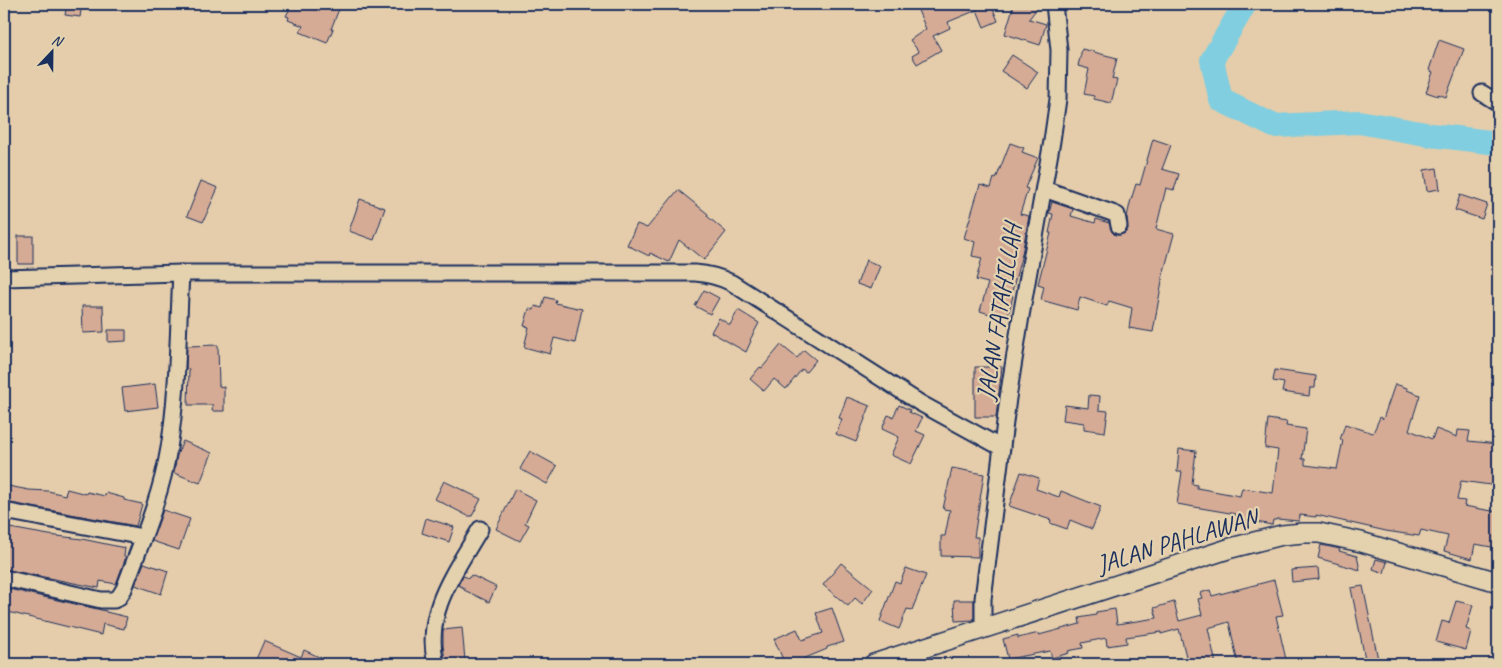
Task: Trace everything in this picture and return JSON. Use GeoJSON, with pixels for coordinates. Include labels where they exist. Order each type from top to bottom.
{"type":"FeatureCollection","features":[{"type":"Feature","properties":{"kind":"street","name":"JALAN FATAHILLAH"},"geometry":{"type":"LineString","coordinates":[[983,628],[984,590],[1020,316],[1044,189],[1058,99],[1059,50],[1054,4]]}},
{"type":"Feature","properties":{"kind":"street"},"geometry":{"type":"LineString","coordinates":[[1482,93],[1498,103]]}},
{"type":"Feature","properties":{"kind":"street"},"geometry":{"type":"LineString","coordinates":[[1044,189],[1117,215],[1119,226]]}},
{"type":"Feature","properties":{"kind":"street"},"geometry":{"type":"LineString","coordinates":[[4,578],[101,600],[114,600],[124,589],[158,496],[169,448],[175,387],[181,273]]}},
{"type":"Feature","properties":{"kind":"street"},"geometry":{"type":"LineString","coordinates":[[4,278],[181,273],[709,274],[732,283],[920,403],[1002,448]]}},
{"type":"Feature","properties":{"kind":"street"},"geometry":{"type":"LineString","coordinates":[[4,512],[143,537]]}},
{"type":"Feature","properties":{"kind":"street"},"geometry":{"type":"LineString","coordinates":[[436,664],[432,634],[437,611],[448,586],[480,529]]}},
{"type":"Feature","properties":{"kind":"street","name":"JALAN PAHLAWAN"},"geometry":{"type":"LineString","coordinates":[[874,664],[1231,548],[1282,535],[1302,533],[1332,535],[1498,582]]}},
{"type":"Feature","properties":{"kind":"building"},"geometry":{"type":"Polygon","coordinates":[[[67,4],[82,4],[80,17],[65,15],[67,4]]]}},
{"type":"Feature","properties":{"kind":"building"},"geometry":{"type":"Polygon","coordinates":[[[292,4],[325,4],[339,9],[327,43],[300,32],[303,26],[288,20],[289,17],[286,16],[292,4]]]}},
{"type":"Feature","properties":{"kind":"building"},"geometry":{"type":"Polygon","coordinates":[[[926,4],[991,4],[998,21],[984,27],[977,10],[948,22],[950,28],[933,36],[941,50],[917,64],[912,56],[919,52],[910,40],[926,29],[917,8],[926,4]]]}},
{"type":"Feature","properties":{"kind":"building"},"geometry":{"type":"Polygon","coordinates":[[[1014,4],[1040,4],[1029,19],[1046,24],[1040,45],[1005,34],[1014,4]]]}},
{"type":"Feature","properties":{"kind":"building"},"geometry":{"type":"Polygon","coordinates":[[[1439,40],[1464,49],[1446,97],[1426,92],[1433,72],[1429,70],[1439,40]]]}},
{"type":"Feature","properties":{"kind":"building"},"geometry":{"type":"Polygon","coordinates":[[[1082,49],[1117,58],[1112,79],[1117,80],[1111,103],[1094,99],[1094,96],[1084,94],[1089,69],[1078,66],[1082,49]]]}},
{"type":"Feature","properties":{"kind":"building"},"geometry":{"type":"Polygon","coordinates":[[[1012,55],[1038,72],[1027,88],[1001,71],[1012,55]]]}},
{"type":"Feature","properties":{"kind":"building"},"geometry":{"type":"Polygon","coordinates":[[[1153,139],[1171,145],[1162,169],[1179,174],[1174,190],[1166,188],[1156,229],[1174,234],[1163,275],[1153,332],[1129,328],[1132,308],[1109,301],[1107,306],[1080,297],[1077,310],[1041,300],[1044,286],[1038,284],[1051,233],[1049,233],[1053,214],[1049,213],[1052,202],[1073,209],[1071,216],[1095,223],[1096,219],[1109,223],[1115,235],[1125,233],[1128,229],[1127,217],[1130,203],[1136,184],[1140,185],[1153,139]]]}},
{"type":"Feature","properties":{"kind":"building"},"geometry":{"type":"Polygon","coordinates":[[[1010,143],[1024,148],[1022,152],[1038,158],[1025,188],[1028,189],[1020,214],[1029,216],[1008,316],[994,312],[993,315],[980,311],[988,283],[976,280],[982,258],[972,256],[975,242],[964,238],[980,185],[991,188],[1010,143]]]}},
{"type":"Feature","properties":{"kind":"building"},"geometry":{"type":"Polygon","coordinates":[[[1437,168],[1440,189],[1427,191],[1424,170],[1437,168]]]}},
{"type":"Feature","properties":{"kind":"building"},"geometry":{"type":"Polygon","coordinates":[[[201,181],[218,188],[203,222],[187,216],[201,181]]]}},
{"type":"Feature","properties":{"kind":"building"},"geometry":{"type":"Polygon","coordinates":[[[678,190],[708,214],[707,216],[726,232],[704,260],[679,240],[669,262],[650,253],[649,256],[627,245],[637,224],[647,228],[678,190]]]}},
{"type":"Feature","properties":{"kind":"building"},"geometry":{"type":"Polygon","coordinates":[[[1460,195],[1487,204],[1482,219],[1455,210],[1460,195]]]}},
{"type":"Feature","properties":{"kind":"building"},"geometry":{"type":"Polygon","coordinates":[[[360,199],[385,208],[374,240],[349,231],[360,199]]]}},
{"type":"Feature","properties":{"kind":"building"},"geometry":{"type":"Polygon","coordinates":[[[18,236],[33,236],[33,264],[18,264],[18,236]]]}},
{"type":"Feature","properties":{"kind":"building"},"geometry":{"type":"Polygon","coordinates":[[[866,260],[880,266],[871,289],[857,284],[866,260]]]}},
{"type":"Feature","properties":{"kind":"building"},"geometry":{"type":"Polygon","coordinates":[[[704,290],[719,298],[710,314],[695,306],[704,290]]]}},
{"type":"Feature","properties":{"kind":"building"},"geometry":{"type":"Polygon","coordinates":[[[545,297],[556,300],[555,303],[582,309],[575,343],[554,338],[550,354],[524,347],[529,327],[524,326],[529,309],[534,310],[535,306],[542,308],[545,297]]]}},
{"type":"Feature","properties":{"kind":"building"},"geometry":{"type":"Polygon","coordinates":[[[82,306],[103,306],[104,332],[83,333],[82,306]]]}},
{"type":"Feature","properties":{"kind":"building"},"geometry":{"type":"Polygon","coordinates":[[[738,310],[759,323],[746,352],[711,332],[719,318],[730,325],[738,310]]]}},
{"type":"Feature","properties":{"kind":"building"},"geometry":{"type":"Polygon","coordinates":[[[108,330],[126,330],[126,341],[108,342],[108,330]]]}},
{"type":"Feature","properties":{"kind":"building"},"geometry":{"type":"Polygon","coordinates":[[[218,345],[219,386],[224,387],[224,411],[212,411],[213,405],[188,405],[189,369],[186,370],[187,346],[218,345]]]}},
{"type":"Feature","properties":{"kind":"building"},"geometry":{"type":"Polygon","coordinates":[[[781,345],[797,358],[804,350],[816,360],[806,372],[802,369],[786,389],[774,379],[764,391],[750,379],[781,345]]]}},
{"type":"Feature","properties":{"kind":"building"},"geometry":{"type":"Polygon","coordinates":[[[975,367],[1002,367],[996,417],[975,417],[975,367]]]}},
{"type":"Feature","properties":{"kind":"building"},"geometry":{"type":"Polygon","coordinates":[[[1275,370],[1316,376],[1315,388],[1310,388],[1309,396],[1282,392],[1284,383],[1273,381],[1275,370]]]}},
{"type":"Feature","properties":{"kind":"building"},"geometry":{"type":"Polygon","coordinates":[[[155,384],[158,407],[125,411],[122,388],[155,384]]]}},
{"type":"Feature","properties":{"kind":"building"},"geometry":{"type":"Polygon","coordinates":[[[1395,384],[1420,395],[1409,430],[1432,439],[1436,429],[1457,437],[1458,430],[1470,431],[1468,441],[1498,444],[1498,486],[1461,481],[1457,500],[1465,501],[1464,506],[1498,512],[1497,548],[1475,544],[1472,559],[1444,551],[1448,536],[1421,530],[1419,536],[1386,531],[1316,515],[1316,517],[1300,515],[1299,521],[1277,519],[1273,520],[1272,525],[1235,518],[1236,514],[1177,504],[1182,472],[1177,472],[1179,449],[1196,451],[1192,484],[1197,485],[1197,488],[1240,496],[1242,488],[1273,493],[1278,450],[1265,448],[1268,419],[1287,422],[1286,426],[1306,429],[1302,459],[1305,459],[1305,465],[1337,469],[1343,440],[1340,440],[1345,424],[1373,433],[1380,417],[1383,419],[1395,384]]]}},
{"type":"Feature","properties":{"kind":"building"},"geometry":{"type":"Polygon","coordinates":[[[1089,395],[1100,396],[1099,410],[1108,411],[1105,432],[1084,429],[1084,423],[1063,420],[1065,405],[1088,408],[1089,395]]]}},
{"type":"Feature","properties":{"kind":"building"},"geometry":{"type":"Polygon","coordinates":[[[847,397],[870,406],[856,442],[836,434],[842,419],[839,418],[847,397]]]}},
{"type":"Feature","properties":{"kind":"building"},"geometry":{"type":"Polygon","coordinates":[[[899,405],[922,418],[916,431],[925,435],[911,464],[891,455],[899,437],[882,429],[888,415],[893,417],[899,405]]]}},
{"type":"Feature","properties":{"kind":"building"},"geometry":{"type":"Polygon","coordinates":[[[183,441],[212,453],[200,483],[174,473],[177,455],[183,441]]]}},
{"type":"Feature","properties":{"kind":"building"},"geometry":{"type":"Polygon","coordinates":[[[530,451],[557,466],[547,484],[520,469],[530,451]]]}},
{"type":"Feature","properties":{"kind":"building"},"geometry":{"type":"Polygon","coordinates":[[[952,468],[984,474],[974,537],[978,537],[978,557],[941,556],[941,536],[945,536],[950,510],[943,509],[952,468]]]}},
{"type":"Feature","properties":{"kind":"building"},"geometry":{"type":"Polygon","coordinates":[[[1021,472],[1039,478],[1036,489],[1059,497],[1061,491],[1101,507],[1092,529],[1070,520],[1067,529],[1050,523],[1051,520],[1009,506],[1021,472]]]}},
{"type":"Feature","properties":{"kind":"building"},"geometry":{"type":"Polygon","coordinates":[[[444,481],[481,499],[472,516],[468,516],[435,499],[444,481]]]}},
{"type":"Feature","properties":{"kind":"building"},"geometry":{"type":"Polygon","coordinates":[[[8,486],[65,495],[67,489],[105,496],[106,493],[142,504],[136,526],[5,502],[8,486]]]}},
{"type":"Feature","properties":{"kind":"building"},"geometry":{"type":"Polygon","coordinates":[[[515,489],[536,500],[525,523],[529,525],[520,541],[496,529],[515,489]]]}},
{"type":"Feature","properties":{"kind":"building"},"geometry":{"type":"Polygon","coordinates":[[[163,510],[190,519],[179,550],[152,541],[163,510]]]}},
{"type":"Feature","properties":{"kind":"building"},"geometry":{"type":"Polygon","coordinates":[[[426,518],[454,527],[449,542],[422,533],[426,518]]]}},
{"type":"Feature","properties":{"kind":"building"},"geometry":{"type":"Polygon","coordinates":[[[4,527],[82,539],[125,548],[124,556],[126,557],[116,584],[100,581],[99,588],[4,569],[4,527]]]}},
{"type":"Feature","properties":{"kind":"building"},"geometry":{"type":"Polygon","coordinates":[[[1321,545],[1340,549],[1339,551],[1357,556],[1360,570],[1318,558],[1321,545]]]}},
{"type":"Feature","properties":{"kind":"building"},"geometry":{"type":"Polygon","coordinates":[[[1376,559],[1387,562],[1384,573],[1373,569],[1376,559]]]}},
{"type":"Feature","properties":{"kind":"building"},"geometry":{"type":"Polygon","coordinates":[[[144,563],[168,571],[161,594],[135,585],[144,563]]]}},
{"type":"Feature","properties":{"kind":"building"},"geometry":{"type":"Polygon","coordinates":[[[841,563],[873,589],[862,604],[855,598],[848,606],[823,585],[841,563]]]}},
{"type":"Feature","properties":{"kind":"building"},"geometry":{"type":"Polygon","coordinates":[[[906,568],[926,575],[912,610],[907,609],[899,629],[880,621],[895,581],[900,583],[906,568]]]}},
{"type":"Feature","properties":{"kind":"building"},"geometry":{"type":"Polygon","coordinates":[[[1318,568],[1319,579],[1292,582],[1291,570],[1318,568]]]}},
{"type":"Feature","properties":{"kind":"building"},"geometry":{"type":"Polygon","coordinates":[[[471,575],[496,587],[489,602],[458,585],[463,576],[469,578],[471,575]]]}},
{"type":"Feature","properties":{"kind":"building"},"geometry":{"type":"Polygon","coordinates":[[[1274,580],[1283,615],[1276,616],[1287,664],[1238,664],[1229,622],[1208,628],[1216,664],[1188,664],[1179,629],[1161,634],[1161,632],[1126,637],[1127,643],[1107,646],[1106,638],[1082,643],[1083,648],[1068,651],[1069,653],[1052,658],[1050,651],[1008,659],[1003,639],[1018,635],[1018,638],[1039,633],[1039,635],[1080,624],[1079,618],[1096,615],[1096,612],[1115,609],[1117,624],[1157,618],[1154,608],[1174,602],[1179,621],[1202,615],[1198,599],[1202,598],[1200,593],[1210,590],[1212,596],[1274,580]]]}},
{"type":"Feature","properties":{"kind":"building"},"geometry":{"type":"Polygon","coordinates":[[[1363,586],[1379,664],[1366,664],[1351,588],[1363,586]]]}},
{"type":"Feature","properties":{"kind":"building"},"geometry":{"type":"Polygon","coordinates":[[[4,588],[127,617],[124,629],[103,624],[101,635],[4,611],[4,588]]]}},
{"type":"Feature","properties":{"kind":"building"},"geometry":{"type":"Polygon","coordinates":[[[954,600],[974,600],[974,620],[955,621],[954,600]]]}},
{"type":"Feature","properties":{"kind":"building"},"geometry":{"type":"Polygon","coordinates":[[[1456,601],[1473,605],[1466,629],[1471,631],[1466,650],[1436,642],[1442,621],[1449,623],[1456,601]]]}},
{"type":"Feature","properties":{"kind":"building"},"geometry":{"type":"Polygon","coordinates":[[[832,608],[844,642],[827,647],[827,649],[791,664],[785,664],[774,639],[797,629],[802,640],[823,633],[816,613],[832,608]]]}},
{"type":"Feature","properties":{"kind":"building"},"geometry":{"type":"Polygon","coordinates":[[[462,628],[465,660],[445,661],[443,630],[462,628]]]}},
{"type":"Feature","properties":{"kind":"building"},"geometry":{"type":"Polygon","coordinates":[[[264,641],[301,657],[304,650],[334,664],[254,664],[264,641]]]}},
{"type":"Feature","properties":{"kind":"waterway"},"geometry":{"type":"LineString","coordinates":[[1245,4],[1212,60],[1221,100],[1274,126],[1359,122],[1431,135],[1498,143]]}}]}
